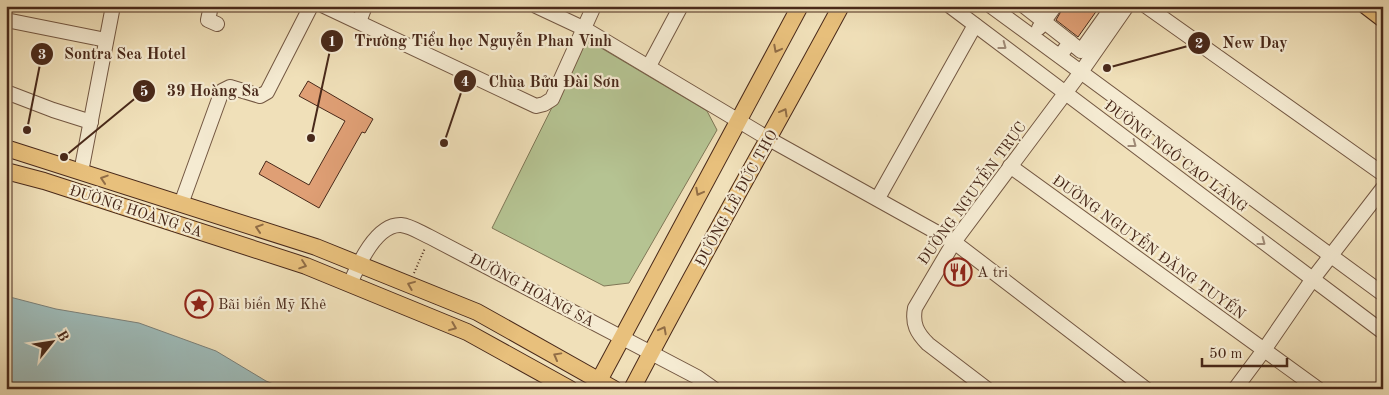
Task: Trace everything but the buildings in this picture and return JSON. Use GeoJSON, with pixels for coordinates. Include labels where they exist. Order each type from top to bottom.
{"type":"FeatureCollection","features":[{"type":"Feature","properties":{"kind":"main road"},"geometry":{"type":"LineString","coordinates":[[597,384],[800,6]]}},
{"type":"Feature","properties":{"kind":"main road","name":"ĐƯỜNG LÊ ĐỨC THỌ"},"geometry":{"type":"LineString","coordinates":[[632,389],[841,6]]}},
{"type":"Feature","properties":{"kind":"main road"},"geometry":{"type":"LineString","coordinates":[[1366,6],[1383,19]]}},
{"type":"Feature","properties":{"kind":"main road","name":"ĐƯỜNG HOÀNG SA"},"geometry":{"type":"LineString","coordinates":[[6,148],[316,246],[477,312],[597,384],[614,389]]}},
{"type":"Feature","properties":{"kind":"main road","name":"ĐƯỜNG HOÀNG SA"},"geometry":{"type":"LineString","coordinates":[[6,171],[76,191],[306,266],[467,332],[570,389]]}},
{"type":"Feature","properties":{"kind":"main road"},"geometry":{"type":"LineString","coordinates":[[76,191],[81,172]]}},
{"type":"Feature","properties":{"kind":"street"},"geometry":{"type":"LineString","coordinates":[[81,172],[113,6]]}},
{"type":"Feature","properties":{"kind":"street"},"geometry":{"type":"LineString","coordinates":[[211,6],[208,20],[217,24]]}},
{"type":"Feature","properties":{"kind":"street"},"geometry":{"type":"LineString","coordinates":[[181,204],[222,92],[230,87],[260,96],[267,92],[311,6]]}},
{"type":"Feature","properties":{"kind":"street"},"geometry":{"type":"LineString","coordinates":[[324,6],[536,106],[552,99],[594,6]]}},
{"type":"Feature","properties":{"kind":"street"},"geometry":{"type":"LineString","coordinates":[[359,22],[365,6]]}},
{"type":"Feature","properties":{"kind":"street"},"geometry":{"type":"LineString","coordinates":[[536,6],[585,28],[769,139],[954,242],[1146,389]]}},
{"type":"Feature","properties":{"kind":"street"},"geometry":{"type":"LineString","coordinates":[[649,66],[681,6]]}},
{"type":"Feature","properties":{"kind":"street","name":"ĐƯỜNG NGÔ CAO LÃNG"},"geometry":{"type":"LineString","coordinates":[[950,6],[1383,332]]}},
{"type":"Feature","properties":{"kind":"street","name":"ĐƯỜNG NGÔ CAO LÃNG"},"geometry":{"type":"LineString","coordinates":[[991,6],[1330,257],[1383,294]]}},
{"type":"Feature","properties":{"kind":"street"},"geometry":{"type":"LineString","coordinates":[[1010,21],[1023,6],[1081,51],[1113,13]]}},
{"type":"Feature","properties":{"kind":"street"},"geometry":{"type":"LineString","coordinates":[[1032,36],[1055,6]]}},
{"type":"Feature","properties":{"kind":"street","name":"ĐƯỜNG NGUYỄN TRỰC"},"geometry":{"type":"LineString","coordinates":[[987,389],[920,336],[915,327],[913,317],[915,308],[954,242],[1081,72],[1113,13],[1127,6]]}},
{"type":"Feature","properties":{"kind":"street"},"geometry":{"type":"LineString","coordinates":[[1146,6],[1383,174]]}},
{"type":"Feature","properties":{"kind":"street"},"geometry":{"type":"LineString","coordinates":[[6,20],[106,40]]}},
{"type":"Feature","properties":{"kind":"street"},"geometry":{"type":"LineString","coordinates":[[878,198],[975,25]]}},
{"type":"Feature","properties":{"kind":"street"},"geometry":{"type":"LineString","coordinates":[[1060,56],[1070,42]]}},
{"type":"Feature","properties":{"kind":"street"},"geometry":{"type":"LineString","coordinates":[[6,92],[91,122]]}},
{"type":"Feature","properties":{"kind":"street","name":"ĐƯỜNG NGUYỄN ĐĂNG TUYẾN"},"geometry":{"type":"LineString","coordinates":[[1010,166],[1318,389]]}},
{"type":"Feature","properties":{"kind":"street"},"geometry":{"type":"LineString","coordinates":[[1235,389],[1312,280],[1383,188]]}},
{"type":"Feature","properties":{"kind":"street","name":"ĐƯỜNG HOÀNG SA"},"geometry":{"type":"LineString","coordinates":[[350,284],[359,264],[385,229],[392,226],[407,226],[697,377],[714,389]]}},
{"type":"Feature","properties":{"kind":"path"},"geometry":{"type":"LineString","coordinates":[[409,284],[430,237]]}},
{"type":"Feature","properties":{"kind":"green space"},"geometry":{"type":"Polygon","coordinates":[[[586,39],[707,111],[717,130],[629,283],[604,286],[492,228],[586,39]]]}},
{"type":"Feature","properties":{"kind":"water"},"geometry":{"type":"Polygon","coordinates":[[[6,296],[56,309],[139,323],[216,351],[266,381],[285,389],[6,389],[6,296]]]}},
{"type":"Feature","properties":{"kind":"place","name":"New Day"},"geometry":{"type":"Point","coordinates":[1107,68]}},
{"type":"Feature","properties":{"kind":"place","name":"Sontra Sea Hotel"},"geometry":{"type":"Point","coordinates":[27,130]}},
{"type":"Feature","properties":{"kind":"place","name":"Trường Tiểu học Nguyễn Phan Vinh"},"geometry":{"type":"Point","coordinates":[311,138]}},
{"type":"Feature","properties":{"kind":"place","name":"Chùa Bửu Đài Sơn"},"geometry":{"type":"Point","coordinates":[444,143]}},
{"type":"Feature","properties":{"kind":"place","name":"39 Hoàng Sa"},"geometry":{"type":"Point","coordinates":[64,157]}},
{"type":"Feature","properties":{"kind":"place","name":"A tri"},"geometry":{"type":"Point","coordinates":[958,272]}},
{"type":"Feature","properties":{"kind":"place","name":"Bãi biển Mỹ Khê"},"geometry":{"type":"Point","coordinates":[199,304]}}]}
